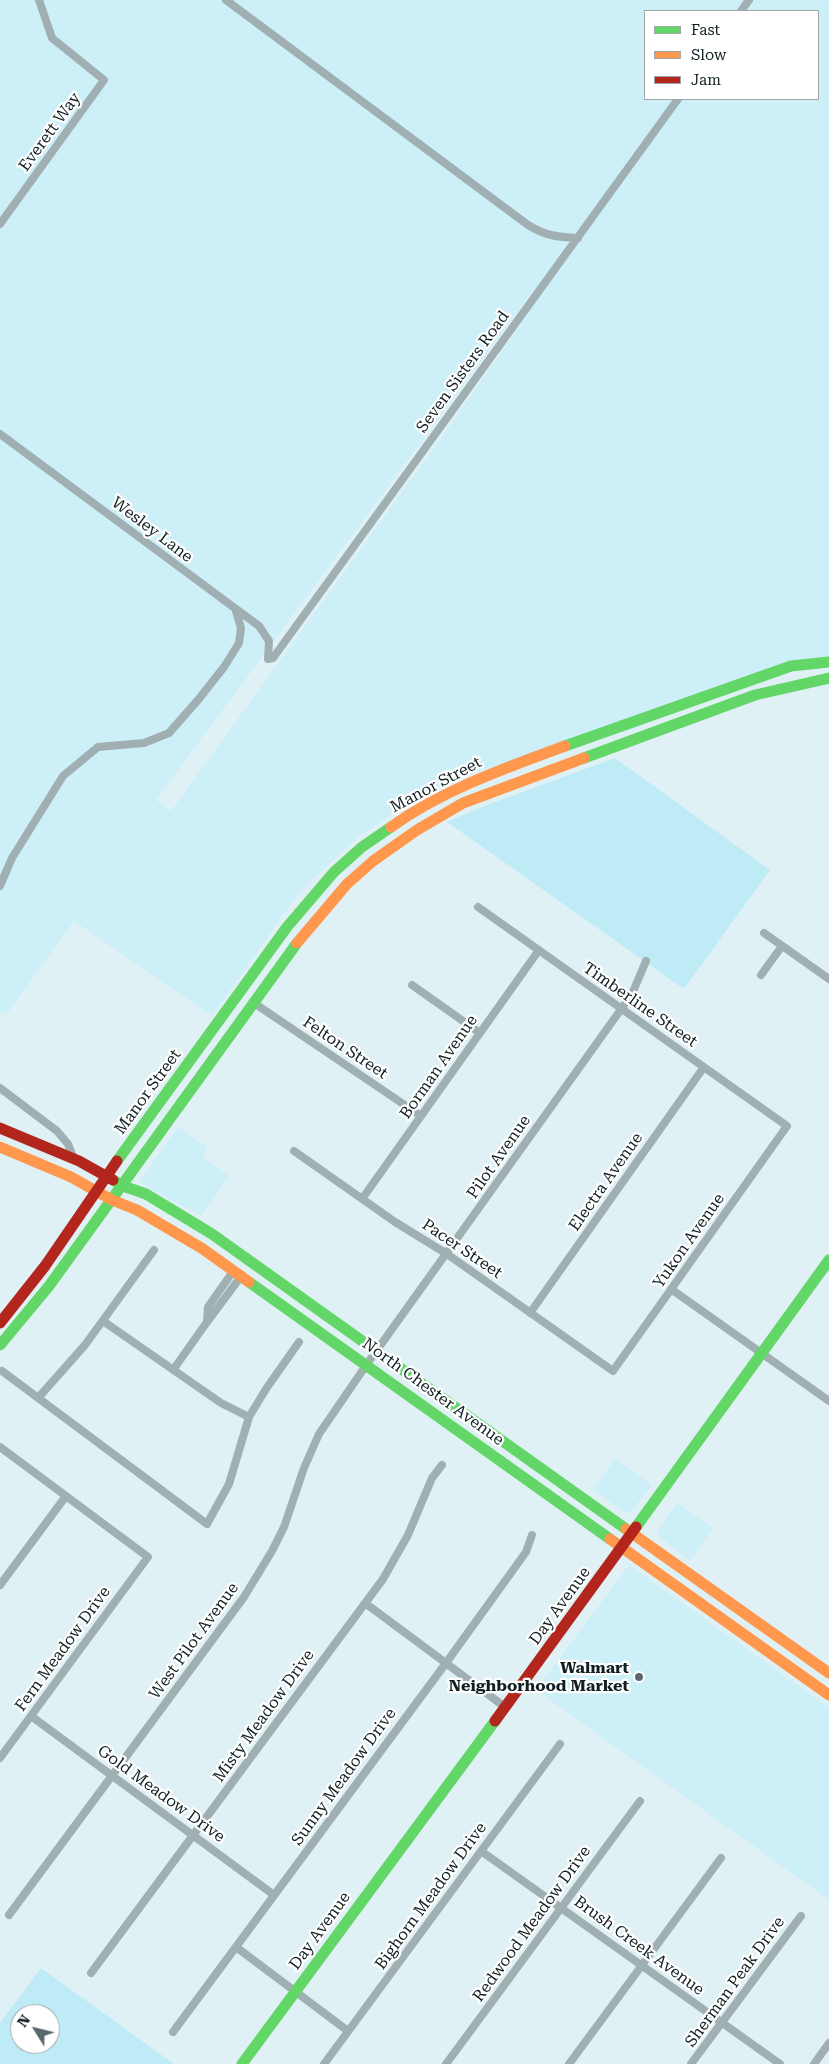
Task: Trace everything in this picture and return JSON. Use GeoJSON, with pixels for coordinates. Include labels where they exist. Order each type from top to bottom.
{"type":"FeatureCollection","features":[{"type":"Feature","properties":{"kind":"main road","name":"Manor Street"},"geometry":{"type":"LineString","coordinates":[[0,1323],[45,1266],[95,1191],[287,927],[334,872],[362,848],[408,815],[494,772],[751,679],[791,666],[829,662]]}},
{"type":"Feature","properties":{"kind":"main road","name":"Manor Street"},"geometry":{"type":"LineString","coordinates":[[0,1345],[44,1292],[123,1186],[301,937],[347,884],[378,857],[463,802],[755,695],[829,678]]}},
{"type":"Feature","properties":{"kind":"main road","name":"North Chester Avenue"},"geometry":{"type":"LineString","coordinates":[[0,1128],[74,1159],[123,1186],[146,1194],[218,1238],[824,1669]]}},
{"type":"Feature","properties":{"kind":"main road","name":"North Chester Avenue"},"geometry":{"type":"LineString","coordinates":[[0,1147],[71,1177],[112,1200],[137,1210],[238,1272],[829,1695]]}},
{"type":"Feature","properties":{"kind":"main road","name":"Day Avenue"},"geometry":{"type":"LineString","coordinates":[[242,2064],[506,1708],[762,1354],[825,1274],[829,1260]]}},
{"type":"Feature","properties":{"kind":"main road"},"geometry":{"type":"LineString","coordinates":[[775,1656],[811,1672],[824,1669]]}},
{"type":"Feature","properties":{"kind":"main road"},"geometry":{"type":"LineString","coordinates":[[816,1686],[829,1685]]}},
{"type":"Feature","properties":{"kind":"street","name":"Everett Way"},"geometry":{"type":"LineString","coordinates":[[0,224],[104,80],[52,38],[39,0]]}},
{"type":"Feature","properties":{"kind":"street"},"geometry":{"type":"LineString","coordinates":[[226,0],[528,225],[543,234],[557,238],[578,238]]}},
{"type":"Feature","properties":{"kind":"street","name":"Seven Sisters Road"},"geometry":{"type":"LineString","coordinates":[[268,659],[273,658],[677,100]]}},
{"type":"Feature","properties":{"kind":"street","name":"Wesley Lane"},"geometry":{"type":"LineString","coordinates":[[0,434],[236,611],[245,615],[263,631],[269,641],[268,659]]}},
{"type":"Feature","properties":{"kind":"street"},"geometry":{"type":"LineString","coordinates":[[0,886],[12,858],[63,776],[98,747],[144,743],[169,733],[198,700],[224,667],[238,643],[241,628],[236,611]]}},
{"type":"Feature","properties":{"kind":"street","name":"Timberline Street"},"geometry":{"type":"LineString","coordinates":[[478,907],[787,1126]]}},
{"type":"Feature","properties":{"kind":"street"},"geometry":{"type":"LineString","coordinates":[[764,933],[829,979]]}},
{"type":"Feature","properties":{"kind":"street"},"geometry":{"type":"LineString","coordinates":[[762,975],[782,946]]}},
{"type":"Feature","properties":{"kind":"street","name":"Borman Avenue"},"geometry":{"type":"LineString","coordinates":[[362,1199],[538,950]]}},
{"type":"Feature","properties":{"kind":"street","name":"Pilot Avenue"},"geometry":{"type":"LineString","coordinates":[[367,1364],[632,994],[646,961]]}},
{"type":"Feature","properties":{"kind":"street"},"geometry":{"type":"LineString","coordinates":[[412,985],[480,1033]]}},
{"type":"Feature","properties":{"kind":"street","name":"Felton Street"},"geometry":{"type":"LineString","coordinates":[[254,1003],[421,1116]]}},
{"type":"Feature","properties":{"kind":"street","name":"Electra Avenue"},"geometry":{"type":"LineString","coordinates":[[530,1313],[704,1067]]}},
{"type":"Feature","properties":{"kind":"street"},"geometry":{"type":"LineString","coordinates":[[0,1088],[57,1131],[68,1144],[74,1159]]}},
{"type":"Feature","properties":{"kind":"street","name":"Yukon Avenue"},"geometry":{"type":"LineString","coordinates":[[613,1372],[787,1126]]}},
{"type":"Feature","properties":{"kind":"street","name":"Pacer Street"},"geometry":{"type":"LineString","coordinates":[[294,1151],[362,1199],[447,1254],[613,1372]]}},
{"type":"Feature","properties":{"kind":"street"},"geometry":{"type":"LineString","coordinates":[[38,1398],[103,1321],[154,1250]]}},
{"type":"Feature","properties":{"kind":"street"},"geometry":{"type":"LineString","coordinates":[[173,1370],[207,1322],[208,1307],[238,1272]]}},
{"type":"Feature","properties":{"kind":"street"},"geometry":{"type":"LineString","coordinates":[[671,1290],[829,1400]]}},
{"type":"Feature","properties":{"kind":"street"},"geometry":{"type":"LineString","coordinates":[[103,1321],[221,1403],[249,1417]]}},
{"type":"Feature","properties":{"kind":"street"},"geometry":{"type":"LineString","coordinates":[[2,1371],[207,1524],[229,1484],[249,1417],[299,1342]]}},
{"type":"Feature","properties":{"kind":"street","name":"West Pilot Avenue"},"geometry":{"type":"LineString","coordinates":[[9,1915],[259,1575],[284,1527],[304,1468],[319,1434],[367,1364]]}},
{"type":"Feature","properties":{"kind":"street"},"geometry":{"type":"LineString","coordinates":[[0,1447],[66,1496],[0,1585]]}},
{"type":"Feature","properties":{"kind":"street","name":"Misty Meadow Drive"},"geometry":{"type":"LineString","coordinates":[[91,1974],[365,1603],[396,1557],[412,1527],[432,1478],[442,1465]]}},
{"type":"Feature","properties":{"kind":"street","name":"Fern Meadow Drive"},"geometry":{"type":"LineString","coordinates":[[0,1758],[148,1557],[66,1496]]}},
{"type":"Feature","properties":{"kind":"street","name":"Sunny Meadow Drive"},"geometry":{"type":"LineString","coordinates":[[173,2032],[446,1663],[526,1552],[532,1535]]}},
{"type":"Feature","properties":{"kind":"street"},"geometry":{"type":"LineString","coordinates":[[365,1603],[506,1708]]}},
{"type":"Feature","properties":{"kind":"street","name":"Gold Meadow Drive"},"geometry":{"type":"LineString","coordinates":[[31,1716],[274,1895]]}},
{"type":"Feature","properties":{"kind":"street","name":"Bighorn Meadow Drive"},"geometry":{"type":"LineString","coordinates":[[324,2064],[560,1744]]}},
{"type":"Feature","properties":{"kind":"street","name":"Redwood Meadow Drive"},"geometry":{"type":"LineString","coordinates":[[446,2064],[640,1801]]}},
{"type":"Feature","properties":{"kind":"street","name":"Brush Creek Avenue"},"geometry":{"type":"LineString","coordinates":[[481,1850],[780,2064]]}},
{"type":"Feature","properties":{"kind":"street"},"geometry":{"type":"LineString","coordinates":[[569,2064],[721,1858]]}},
{"type":"Feature","properties":{"kind":"street","name":"Sherman Peak Drive"},"geometry":{"type":"LineString","coordinates":[[691,2064],[801,1916]]}},
{"type":"Feature","properties":{"kind":"street"},"geometry":{"type":"LineString","coordinates":[[236,1947],[348,2031]]}},
{"type":"Feature","properties":{"kind":"street"},"geometry":{"type":"LineString","coordinates":[[814,2064],[829,2044]]}},
{"type":"Feature","properties":{"kind":"shaded area"},"geometry":{"type":"Polygon","coordinates":[[[0,0],[829,0],[829,658],[784,664],[634,729],[471,773],[407,804],[357,838],[312,880],[293,901],[212,1016],[74,921],[6,1015],[0,1011],[0,0]],[[533,291],[156,800],[171,811],[452,423],[540,296],[533,291]]]}},
{"type":"Feature","properties":{"kind":"shaded area"},"geometry":{"type":"Polygon","coordinates":[[[615,758],[770,870],[684,989],[447,822],[487,805],[615,758]]]}},
{"type":"Feature","properties":{"kind":"shaded area"},"geometry":{"type":"Polygon","coordinates":[[[178,1127],[208,1148],[202,1157],[229,1176],[201,1216],[139,1182],[178,1127]]]}},
{"type":"Feature","properties":{"kind":"shaded area"},"geometry":{"type":"Polygon","coordinates":[[[615,1459],[652,1485],[630,1513],[626,1513],[593,1490],[615,1459]]]}},
{"type":"Feature","properties":{"kind":"shaded area"},"geometry":{"type":"Polygon","coordinates":[[[677,1503],[713,1528],[690,1561],[658,1536],[657,1532],[677,1503]]]}},
{"type":"Feature","properties":{"kind":"shaded area"},"geometry":{"type":"Polygon","coordinates":[[[629,1565],[829,1708],[829,1900],[536,1690],[629,1565]]]}},
{"type":"Feature","properties":{"kind":"shaded area"},"geometry":{"type":"Polygon","coordinates":[[[41,1968],[174,2064],[0,2064],[0,2023],[10,2010],[10,2054],[60,2054],[60,2004],[14,2004],[41,1968]]]}},
{"type":"Feature","properties":{"kind":"traffic: fast"},"geometry":{"type":"LineString","coordinates":[[565,746],[791,666],[829,662]]}},
{"type":"Feature","properties":{"kind":"traffic: fast"},"geometry":{"type":"LineString","coordinates":[[584,758],[755,695],[829,678]]}},
{"type":"Feature","properties":{"kind":"traffic: fast"},"geometry":{"type":"LineString","coordinates":[[117,1161],[287,927],[334,872],[362,847],[391,827]]}},
{"type":"Feature","properties":{"kind":"traffic: fast"},"geometry":{"type":"LineString","coordinates":[[0,1345],[49,1286],[297,943]]}},
{"type":"Feature","properties":{"kind":"traffic: fast"},"geometry":{"type":"LineString","coordinates":[[113,1180],[123,1186],[146,1194],[212,1234],[626,1529]]}},
{"type":"Feature","properties":{"kind":"traffic: fast"},"geometry":{"type":"LineString","coordinates":[[636,1527],[829,1260]]}},
{"type":"Feature","properties":{"kind":"traffic: fast"},"geometry":{"type":"LineString","coordinates":[[249,1282],[610,1539]]}},
{"type":"Feature","properties":{"kind":"traffic: fast"},"geometry":{"type":"LineString","coordinates":[[242,2064],[495,1721]]}},
{"type":"Feature","properties":{"kind":"traffic: slow"},"geometry":{"type":"LineString","coordinates":[[391,827],[453,791],[565,746]]}},
{"type":"Feature","properties":{"kind":"traffic: slow"},"geometry":{"type":"LineString","coordinates":[[297,943],[347,884],[373,861],[417,830],[463,803],[584,758]]}},
{"type":"Feature","properties":{"kind":"traffic: slow"},"geometry":{"type":"LineString","coordinates":[[0,1147],[71,1177],[112,1200],[137,1210],[203,1249],[249,1282]]}},
{"type":"Feature","properties":{"kind":"traffic: slow"},"geometry":{"type":"LineString","coordinates":[[626,1529],[829,1673]]}},
{"type":"Feature","properties":{"kind":"traffic: slow"},"geometry":{"type":"LineString","coordinates":[[610,1539],[829,1695]]}},
{"type":"Feature","properties":{"kind":"traffic: jam"},"geometry":{"type":"LineString","coordinates":[[0,1128],[79,1161],[113,1180]]}},
{"type":"Feature","properties":{"kind":"traffic: jam"},"geometry":{"type":"LineString","coordinates":[[0,1323],[45,1266],[117,1161]]}},
{"type":"Feature","properties":{"kind":"traffic: jam"},"geometry":{"type":"LineString","coordinates":[[495,1721],[636,1527]]}},
{"type":"Feature","properties":{"kind":"place","name":"Walmart Neighborhood Market"},"geometry":{"type":"Point","coordinates":[639,1677]}}]}
